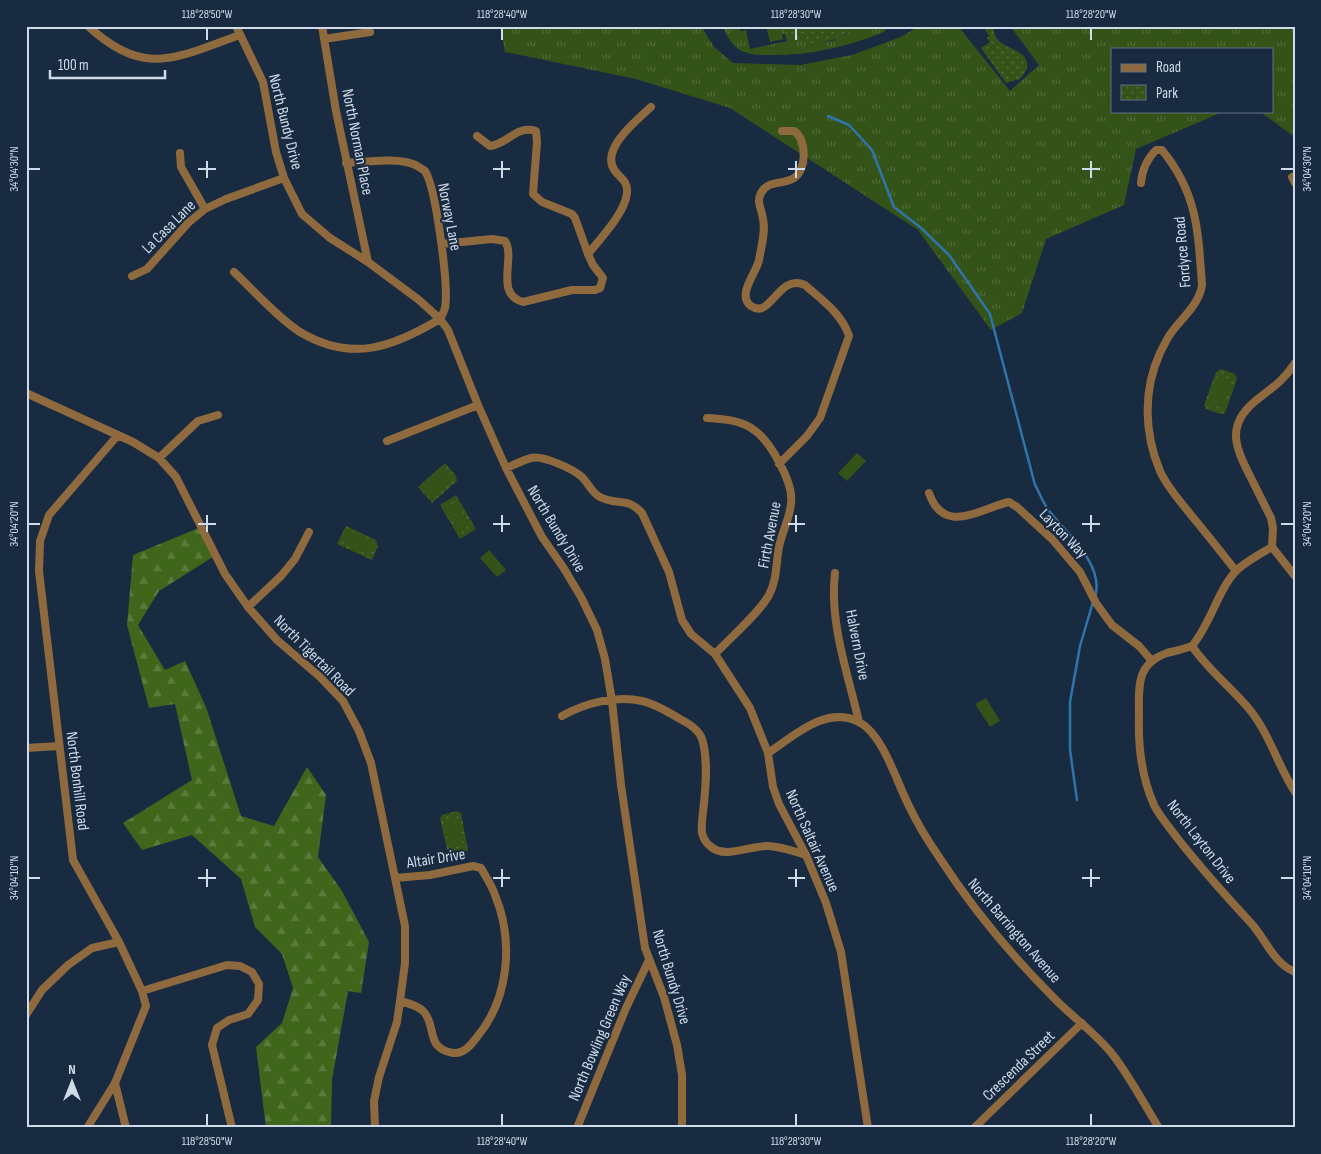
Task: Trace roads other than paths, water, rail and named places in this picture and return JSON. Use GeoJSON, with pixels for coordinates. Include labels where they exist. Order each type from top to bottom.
{"type":"FeatureCollection","features":[{"type":"Feature","properties":{"kind":"street"},"geometry":{"type":"LineString","coordinates":[[88,26],[114,48],[144,59],[160,60],[179,56],[240,35]]}},
{"type":"Feature","properties":{"kind":"street","name":"North Bundy Drive"},"geometry":{"type":"LineString","coordinates":[[236,26],[263,82],[276,152],[284,178],[302,214],[330,238],[368,262],[418,300],[440,319],[448,330],[478,406],[506,468],[542,537],[581,597],[597,630],[606,659],[621,785],[645,948],[664,998],[677,1044],[682,1075],[682,1128]]}},
{"type":"Feature","properties":{"kind":"street","name":"North Norman Place"},"geometry":{"type":"LineString","coordinates":[[322,26],[346,163],[368,262]]}},
{"type":"Feature","properties":{"kind":"street"},"geometry":{"type":"LineString","coordinates":[[324,39],[370,32]]}},
{"type":"Feature","properties":{"kind":"street"},"geometry":{"type":"LineString","coordinates":[[588,254],[618,216],[625,202],[627,193],[626,183],[611,163],[611,153],[620,139],[651,107]]}},
{"type":"Feature","properties":{"kind":"street"},"geometry":{"type":"LineString","coordinates":[[442,244],[492,239],[505,241],[509,247],[510,254],[506,271],[507,283],[511,295],[516,300],[523,302],[572,290],[595,290],[600,288],[602,283],[603,278],[593,265],[572,214],[542,202],[533,194],[537,142],[536,131],[523,129],[496,145],[490,146],[477,136]]}},
{"type":"Feature","properties":{"kind":"street"},"geometry":{"type":"LineString","coordinates":[[779,464],[807,436],[820,418],[850,336],[846,326],[836,314],[800,282],[792,282],[785,286],[764,307],[750,306],[747,300],[747,287],[759,260],[764,225],[759,206],[761,191],[772,184],[790,181],[797,177],[801,170],[803,158],[800,138],[794,131],[782,131]]}},
{"type":"Feature","properties":{"kind":"street","name":"Fordyce Road"},"geometry":{"type":"LineString","coordinates":[[1141,182],[1141,173],[1150,158],[1156,150],[1162,150],[1177,172],[1195,211],[1202,286],[1196,302],[1168,337],[1151,377],[1147,419],[1150,442],[1160,472],[1174,494],[1236,571]]}},
{"type":"Feature","properties":{"kind":"street"},"geometry":{"type":"LineString","coordinates":[[180,153],[181,167],[205,209]]}},
{"type":"Feature","properties":{"kind":"street","name":"Norway Lane"},"geometry":{"type":"LineString","coordinates":[[346,163],[405,162],[416,165],[424,170],[429,182],[442,244],[445,307],[440,319]]}},
{"type":"Feature","properties":{"kind":"street","name":"La Casa Lane"},"geometry":{"type":"LineString","coordinates":[[132,276],[147,269],[188,223],[205,209],[226,199],[284,178]]}},
{"type":"Feature","properties":{"kind":"street"},"geometry":{"type":"LineString","coordinates":[[234,272],[299,331],[332,345],[353,349],[377,347],[399,341],[440,319]]}},
{"type":"Feature","properties":{"kind":"street"},"geometry":{"type":"LineString","coordinates":[[1295,363],[1281,382],[1245,411],[1236,430],[1239,455],[1271,518],[1273,528],[1272,547],[1295,576]]}},
{"type":"Feature","properties":{"kind":"street","name":"North Tigertail Road"},"geometry":{"type":"LineString","coordinates":[[26,393],[133,442],[158,458],[176,477],[225,574],[248,607],[277,640],[320,677],[343,701],[359,731],[371,763],[405,926],[405,963],[397,1022],[378,1077],[374,1101],[375,1128]]}},
{"type":"Feature","properties":{"kind":"street"},"geometry":{"type":"LineString","coordinates":[[387,441],[478,406]]}},
{"type":"Feature","properties":{"kind":"street"},"geometry":{"type":"LineString","coordinates":[[158,458],[198,421],[218,415]]}},
{"type":"Feature","properties":{"kind":"street","name":"Firth Avenue"},"geometry":{"type":"LineString","coordinates":[[707,418],[726,419],[754,429],[765,441],[779,464],[788,481],[791,493],[791,504],[781,535],[775,582],[769,596],[715,654]]}},
{"type":"Feature","properties":{"kind":"street","name":"North Bonhill Road"},"geometry":{"type":"LineString","coordinates":[[87,1128],[115,1083],[146,1006],[142,991],[119,942],[73,860],[39,571],[40,541],[49,515],[118,435]]}},
{"type":"Feature","properties":{"kind":"street","name":"North Saltair Avenue"},"geometry":{"type":"LineString","coordinates":[[506,468],[532,458],[547,460],[578,473],[598,496],[606,500],[628,502],[635,506],[642,513],[669,572],[682,620],[691,634],[715,654],[750,708],[768,753],[773,787],[779,804],[806,854],[826,903],[841,952],[868,1128]]}},
{"type":"Feature","properties":{"kind":"street","name":"Layton Way"},"geometry":{"type":"LineString","coordinates":[[929,493],[934,506],[942,514],[951,516],[963,517],[1009,502],[1017,507],[1052,539],[1080,572],[1096,603],[1112,625],[1139,646],[1152,661]]}},
{"type":"Feature","properties":{"kind":"street"},"geometry":{"type":"LineString","coordinates":[[248,607],[281,576],[295,559],[309,532]]}},
{"type":"Feature","properties":{"kind":"street"},"geometry":{"type":"LineString","coordinates":[[1152,661],[1166,654],[1192,646],[1200,636],[1236,571],[1272,547]]}},
{"type":"Feature","properties":{"kind":"street","name":"Halvern Drive"},"geometry":{"type":"LineString","coordinates":[[835,573],[833,589],[839,635],[859,722]]}},
{"type":"Feature","properties":{"kind":"street"},"geometry":{"type":"LineString","coordinates":[[1192,646],[1200,658],[1250,710],[1265,732],[1285,776],[1295,792]]}},
{"type":"Feature","properties":{"kind":"street","name":"North Layton Drive"},"geometry":{"type":"LineString","coordinates":[[1152,661],[1142,674],[1139,684],[1138,727],[1140,760],[1154,805],[1188,852],[1255,928],[1279,962],[1295,972]]}},
{"type":"Feature","properties":{"kind":"street"},"geometry":{"type":"LineString","coordinates":[[562,716],[590,704],[629,699],[644,701],[689,724],[702,736],[706,773],[701,824],[703,836],[710,846],[719,851],[731,852],[754,846],[769,846],[806,854]]}},
{"type":"Feature","properties":{"kind":"street"},"geometry":{"type":"LineString","coordinates":[[768,753],[817,720],[844,717],[859,722]]}},
{"type":"Feature","properties":{"kind":"street","name":"North Barrington Avenue"},"geometry":{"type":"LineString","coordinates":[[859,722],[878,741],[927,840],[982,920],[1022,965],[1055,999],[1097,1037],[1113,1055],[1160,1128]]}},
{"type":"Feature","properties":{"kind":"street"},"geometry":{"type":"LineString","coordinates":[[26,748],[59,746]]}},
{"type":"Feature","properties":{"kind":"street","name":"Altair Drive"},"geometry":{"type":"LineString","coordinates":[[395,878],[430,875],[473,866],[481,868],[496,896],[507,946],[501,991],[484,1029],[466,1050],[455,1053],[443,1050],[434,1042],[424,1011],[400,1001]]}},
{"type":"Feature","properties":{"kind":"street"},"geometry":{"type":"LineString","coordinates":[[26,1014],[42,990],[68,965],[92,948],[119,942]]}},
{"type":"Feature","properties":{"kind":"street","name":"North Bowling Green Way"},"geometry":{"type":"LineString","coordinates":[[576,1128],[626,1008],[649,960]]}},
{"type":"Feature","properties":{"kind":"street"},"geometry":{"type":"LineString","coordinates":[[142,991],[227,965],[240,966],[252,972],[259,984],[258,1000],[248,1014],[229,1020],[217,1028],[212,1045],[232,1128]]}},
{"type":"Feature","properties":{"kind":"street","name":"Crescenda Street"},"geometry":{"type":"LineString","coordinates":[[974,1128],[1082,1023]]}},
{"type":"Feature","properties":{"kind":"street"},"geometry":{"type":"LineString","coordinates":[[115,1083],[126,1128]]}},
{"type":"Feature","properties":{"kind":"waterway"},"geometry":{"type":"LineString","coordinates":[[828,116],[849,125],[872,150],[894,207],[920,227],[949,255],[990,314],[1035,485],[1043,502],[1090,562],[1095,573],[1097,585],[1095,597]]}},
{"type":"Feature","properties":{"kind":"waterway"},"geometry":{"type":"LineString","coordinates":[[1077,800],[1070,750],[1070,702],[1080,646],[1093,602]]}}]}
